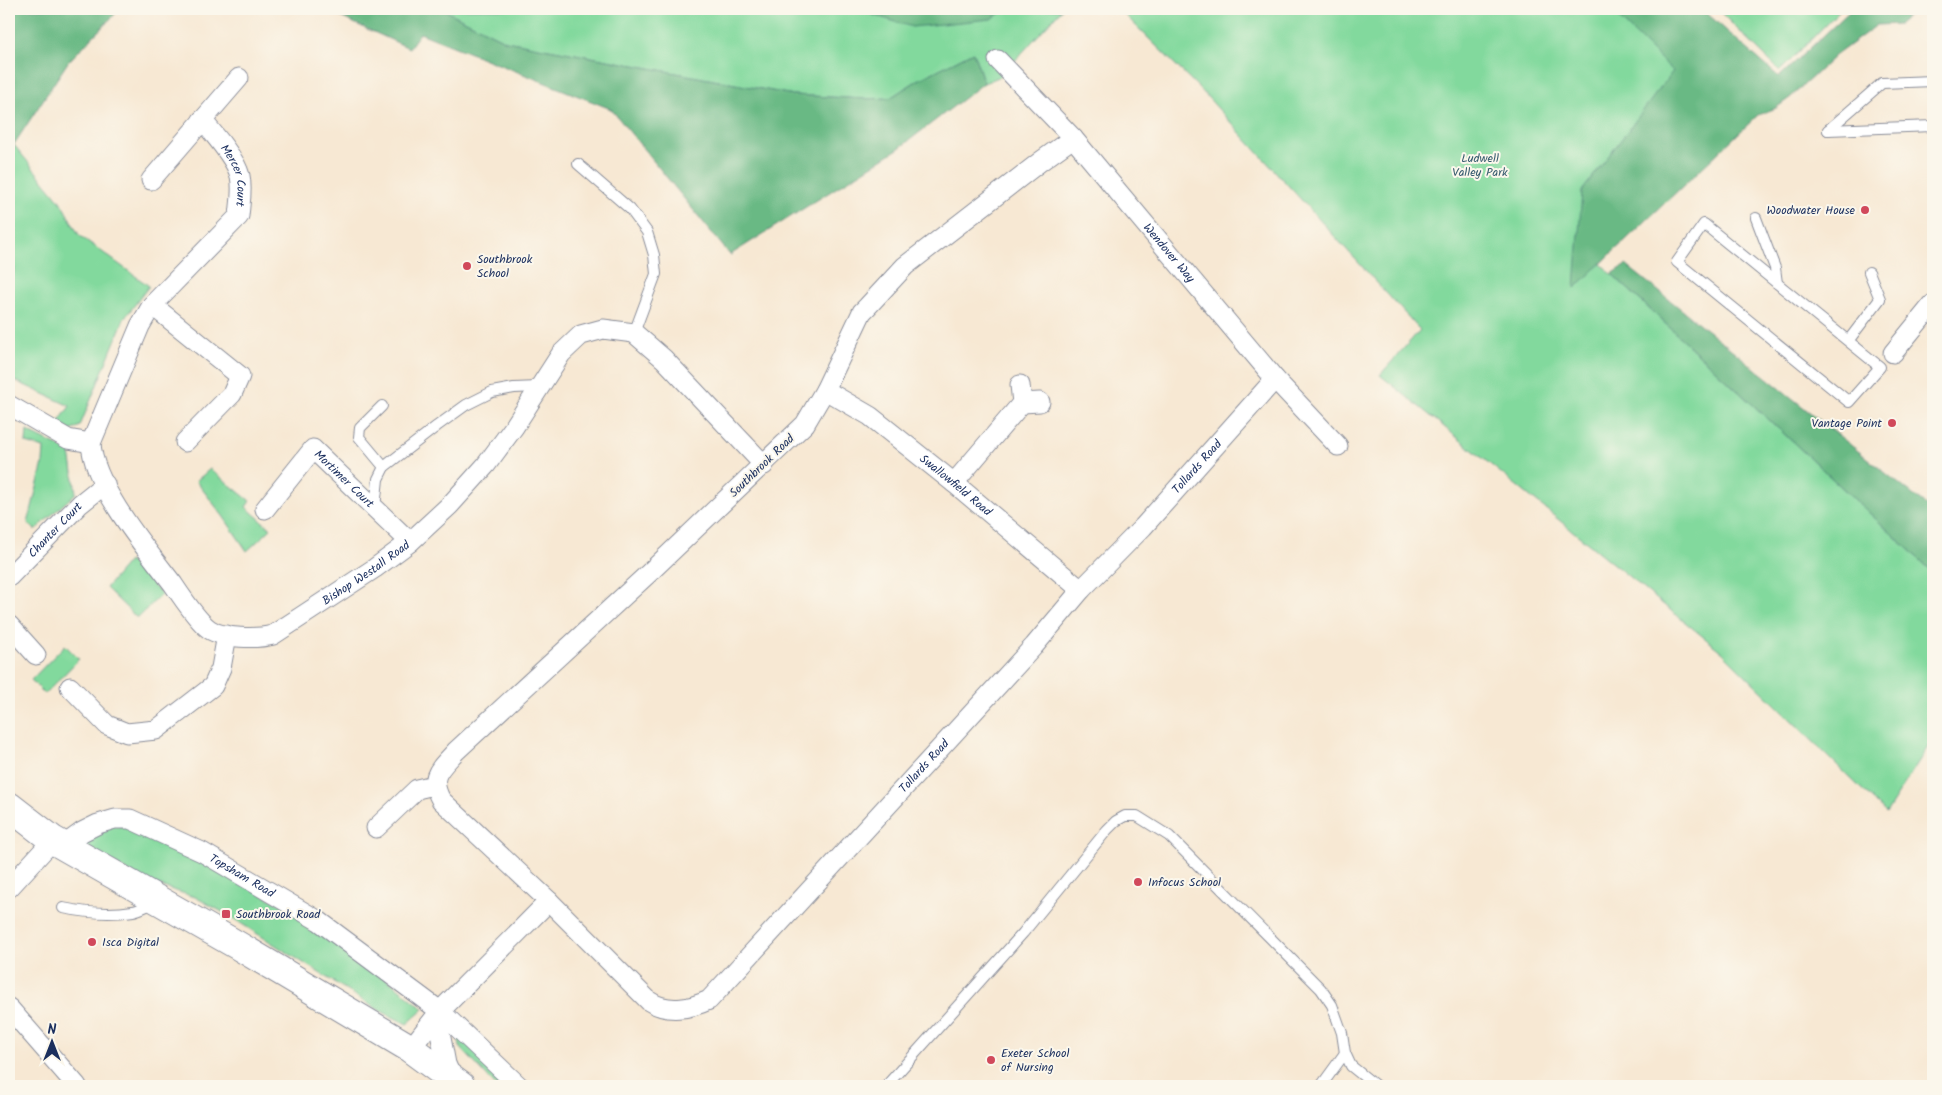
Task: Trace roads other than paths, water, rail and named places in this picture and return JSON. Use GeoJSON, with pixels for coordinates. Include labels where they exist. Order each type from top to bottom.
{"type":"FeatureCollection","features":[{"type":"Feature","properties":{"kind":"main road"},"geometry":{"type":"LineString","coordinates":[[9,806],[58,843],[237,944],[410,1048],[457,1083]]}},
{"type":"Feature","properties":{"kind":"street","name":"Wendover Way"},"geometry":{"type":"LineString","coordinates":[[998,60],[1073,138],[1275,379],[1338,446]]}},
{"type":"Feature","properties":{"kind":"street"},"geometry":{"type":"LineString","coordinates":[[151,180],[239,78]]}},
{"type":"Feature","properties":{"kind":"street","name":"Mercer Court"},"geometry":{"type":"LineString","coordinates":[[156,301],[239,216],[241,200],[240,175],[220,141],[202,120]]}},
{"type":"Feature","properties":{"kind":"street","name":"Southbrook Road"},"geometry":{"type":"LineString","coordinates":[[434,784],[435,776],[456,751],[764,465],[805,424],[811,417],[825,390],[862,312],[905,266],[1073,138]]}},
{"type":"Feature","properties":{"kind":"street"},"geometry":{"type":"LineString","coordinates":[[9,405],[68,439],[91,443],[140,326],[156,301],[240,376],[232,394],[185,442]]}},
{"type":"Feature","properties":{"kind":"street"},"geometry":{"type":"LineString","coordinates":[[1893,353],[1931,312]]}},
{"type":"Feature","properties":{"kind":"street","name":"Bishop Westall Road"},"geometry":{"type":"LineString","coordinates":[[91,443],[91,454],[96,468],[132,531],[210,630],[245,638],[262,638],[273,635],[375,568],[410,542],[450,505],[486,465],[514,427],[561,354],[581,335],[602,329],[634,333]]}},
{"type":"Feature","properties":{"kind":"street"},"geometry":{"type":"LineString","coordinates":[[634,333],[664,358],[764,465]]}},
{"type":"Feature","properties":{"kind":"street","name":"Tollards Road"},"geometry":{"type":"LineString","coordinates":[[549,902],[657,1007],[680,1009],[696,1006],[708,1000],[1034,646],[1081,590],[1143,527],[1275,379]]}},
{"type":"Feature","properties":{"kind":"street","name":"Swallowfield Road"},"geometry":{"type":"LineString","coordinates":[[825,390],[870,416],[954,483],[1081,590]]}},
{"type":"Feature","properties":{"kind":"street"},"geometry":{"type":"LineString","coordinates":[[954,483],[1027,397]]}},
{"type":"Feature","properties":{"kind":"street","name":"Mortimer Court"},"geometry":{"type":"LineString","coordinates":[[264,509],[313,449],[410,542]]}},
{"type":"Feature","properties":{"kind":"street","name":"Chanter Court"},"geometry":{"type":"LineString","coordinates":[[9,577],[80,504],[105,484]]}},
{"type":"Feature","properties":{"kind":"street"},"geometry":{"type":"LineString","coordinates":[[9,625],[36,655]]}},
{"type":"Feature","properties":{"kind":"street"},"geometry":{"type":"LineString","coordinates":[[70,688],[107,725],[127,733],[156,730],[213,686],[221,668],[227,635]]}},
{"type":"Feature","properties":{"kind":"street"},"geometry":{"type":"LineString","coordinates":[[376,828],[418,789],[434,784],[441,800],[549,902],[438,1014],[410,1048]]}},
{"type":"Feature","properties":{"kind":"street","name":"Topsham Road"},"geometry":{"type":"LineString","coordinates":[[9,888],[58,843],[106,821],[130,819],[202,852],[319,921],[438,1014],[519,1086]]}},
{"type":"Feature","properties":{"kind":"street"},"geometry":{"type":"LineString","coordinates":[[9,1008],[77,1086]]}},
{"type":"Feature","properties":{"kind":"street"},"geometry":{"type":"LineString","coordinates":[[438,1014],[446,1064],[457,1083]]}},
{"type":"Feature","properties":{"kind":"lane"},"geometry":{"type":"LineString","coordinates":[[1933,81],[1882,83],[1828,130],[1933,126]]}},
{"type":"Feature","properties":{"kind":"lane"},"geometry":{"type":"LineString","coordinates":[[578,164],[630,209],[647,232],[654,255],[656,274],[634,333]]}},
{"type":"Feature","properties":{"kind":"lane"},"geometry":{"type":"LineString","coordinates":[[1756,218],[1775,268],[1777,283]]}},
{"type":"Feature","properties":{"kind":"lane"},"geometry":{"type":"LineString","coordinates":[[1880,367],[1704,224],[1677,262],[1850,402],[1893,353]]}},
{"type":"Feature","properties":{"kind":"lane"},"geometry":{"type":"LineString","coordinates":[[1848,341],[1880,299],[1869,272]]}},
{"type":"Feature","properties":{"kind":"lane"},"geometry":{"type":"LineString","coordinates":[[375,508],[378,479],[384,467],[466,405],[492,392],[514,388],[539,387]]}},
{"type":"Feature","properties":{"kind":"lane"},"geometry":{"type":"LineString","coordinates":[[382,406],[360,428],[359,437],[384,467]]}},
{"type":"Feature","properties":{"kind":"lane"},"geometry":{"type":"LineString","coordinates":[[886,1086],[1022,933],[1107,830],[1116,821],[1125,816],[1137,816],[1169,836],[1309,975],[1332,1005],[1342,1033],[1345,1053],[1351,1066],[1376,1086]]}},
{"type":"Feature","properties":{"kind":"lane"},"geometry":{"type":"LineString","coordinates":[[63,908],[89,914],[104,914],[134,911],[161,902]]}},
{"type":"Feature","properties":{"kind":"lane"},"geometry":{"type":"LineString","coordinates":[[1321,1086],[1345,1053]]}},
{"type":"Feature","properties":{"kind":"place","name":"Woodwater House"},"geometry":{"type":"Point","coordinates":[1865,210]}},
{"type":"Feature","properties":{"kind":"place","name":"Southbrook School"},"geometry":{"type":"Point","coordinates":[467,266]}},
{"type":"Feature","properties":{"kind":"place","name":"Vantage Point"},"geometry":{"type":"Point","coordinates":[1892,423]}},
{"type":"Feature","properties":{"kind":"place","name":"Infocus School"},"geometry":{"type":"Point","coordinates":[1138,882]}},
{"type":"Feature","properties":{"kind":"place","name":"Southbrook Road"},"geometry":{"type":"Point","coordinates":[226,914]}},
{"type":"Feature","properties":{"kind":"place","name":"Isca Digital"},"geometry":{"type":"Point","coordinates":[92,942]}},
{"type":"Feature","properties":{"kind":"place","name":"Exeter School of Nursing"},"geometry":{"type":"Point","coordinates":[991,1060]}},
{"type":"Feature","properties":{"kind":"park label","name":"Ludwell Valley Park"},"geometry":{"type":"Point","coordinates":[1480,165]}}]}
